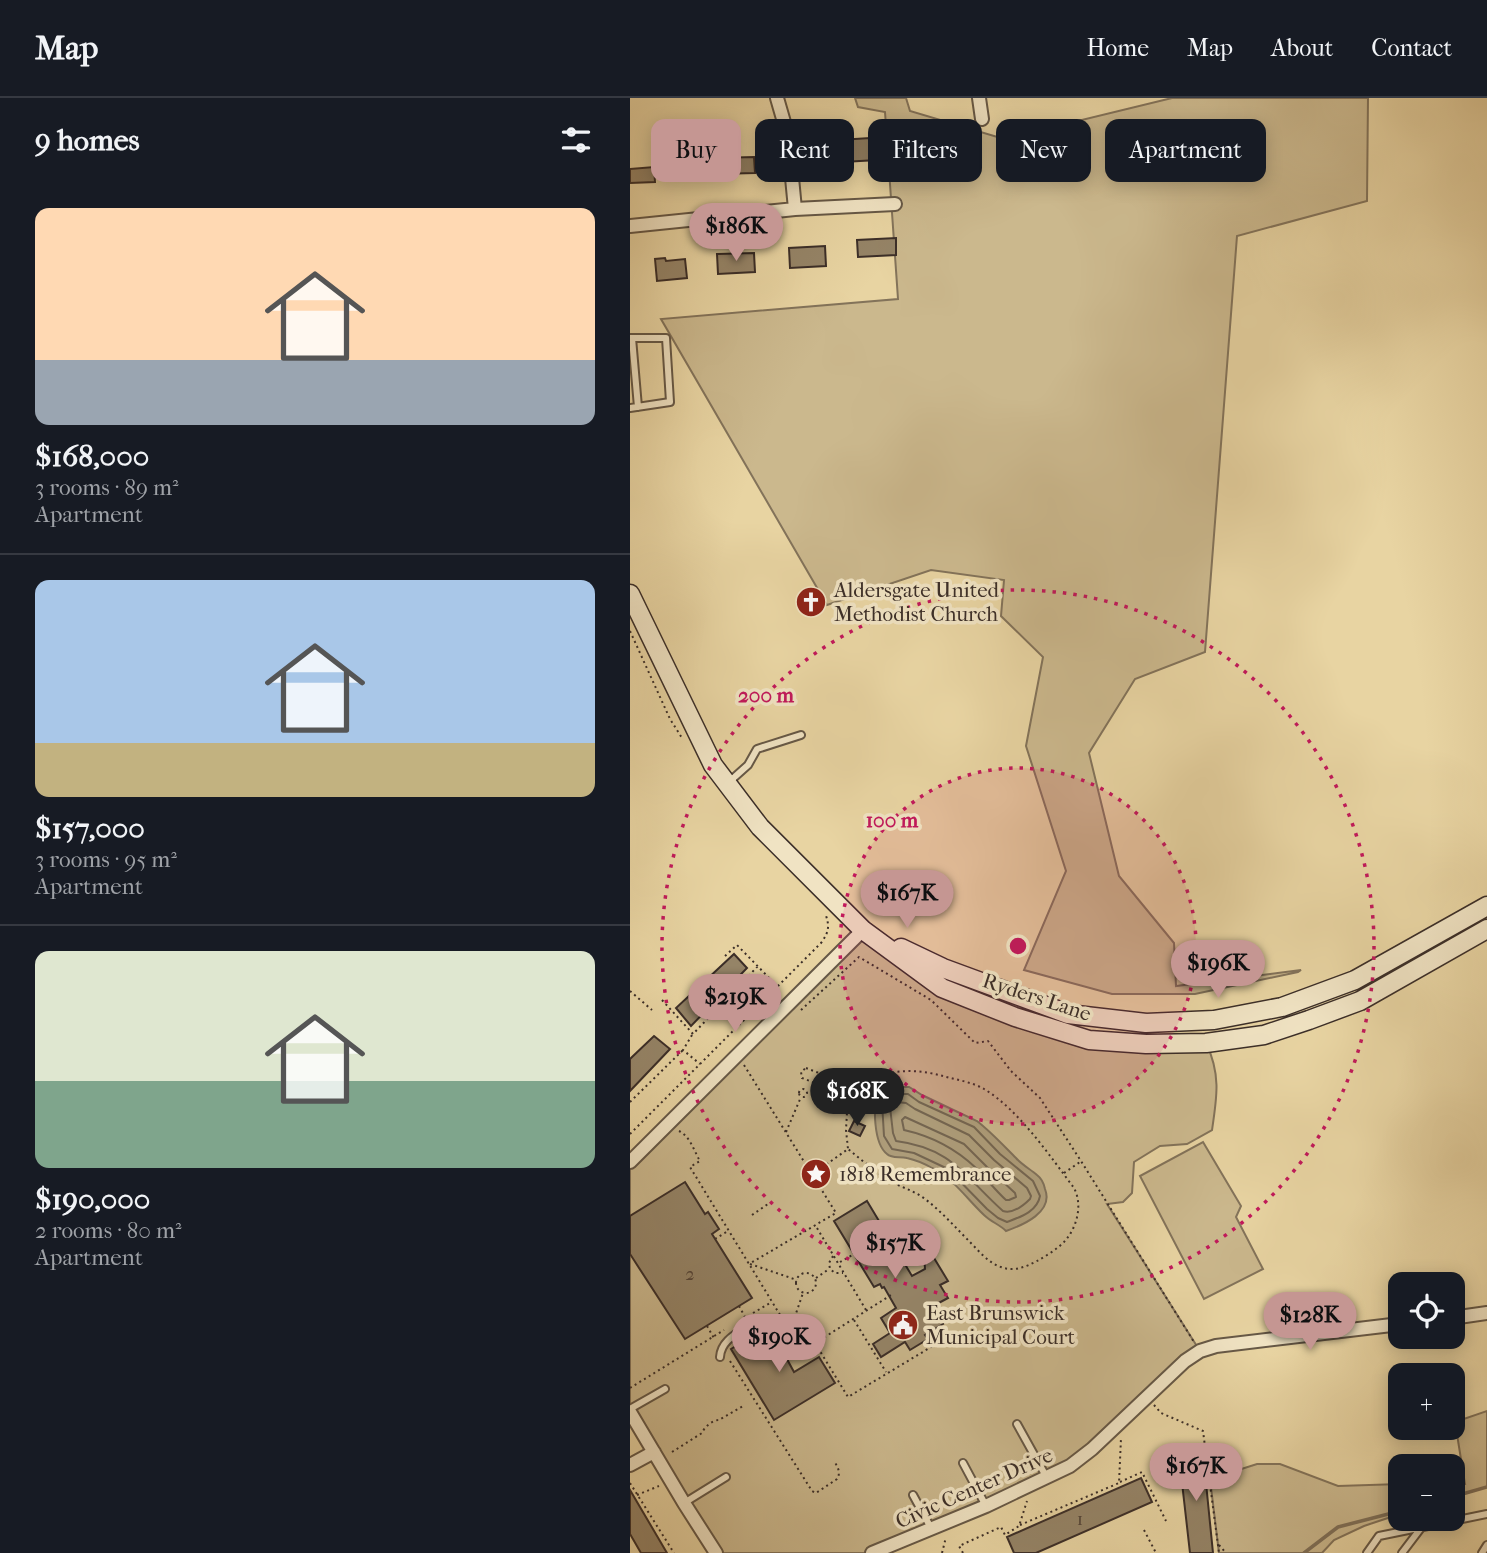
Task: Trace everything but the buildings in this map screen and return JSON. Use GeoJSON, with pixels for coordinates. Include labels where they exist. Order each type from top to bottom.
{"type":"FeatureCollection","features":[{"type":"Feature","properties":{"kind":"main road","name":"Ryders Lane"},"geometry":{"type":"LineString","coordinates":[[630,594],[713,765],[760,827],[863,930],[942,988],[1014,1017],[1089,1040],[1146,1044],[1206,1043],[1264,1035],[1360,1001],[1487,929]]}},
{"type":"Feature","properties":{"kind":"main road","name":"Ryders Lane"},"geometry":{"type":"LineString","coordinates":[[863,930],[943,968],[1068,1014],[1146,1023],[1214,1020],[1282,1007],[1355,980],[1487,906]]}},
{"type":"Feature","properties":{"kind":"street"},"geometry":{"type":"LineString","coordinates":[[776,98],[788,136],[795,209]]}},
{"type":"Feature","properties":{"kind":"street"},"geometry":{"type":"LineString","coordinates":[[979,98],[982,119]]}},
{"type":"Feature","properties":{"kind":"street"},"geometry":{"type":"LineString","coordinates":[[630,226],[795,209],[894,204]]}},
{"type":"Feature","properties":{"kind":"street"},"geometry":{"type":"LineString","coordinates":[[630,1162],[863,930]]}},
{"type":"Feature","properties":{"kind":"street"},"geometry":{"type":"LineString","coordinates":[[1465,1316],[1487,1313]]}},
{"type":"Feature","properties":{"kind":"street","name":"Civic Center Drive"},"geometry":{"type":"LineString","coordinates":[[873,1553],[986,1506],[1070,1466],[1092,1449],[1185,1361],[1200,1352],[1216,1346],[1388,1325]]}},
{"type":"Feature","properties":{"kind":"street"},"geometry":{"type":"LineString","coordinates":[[630,1410],[716,1553]]}},
{"type":"Feature","properties":{"kind":"street"},"geometry":{"type":"LineString","coordinates":[[630,1465],[654,1452]]}},
{"type":"Feature","properties":{"kind":"lane"},"geometry":{"type":"LineString","coordinates":[[631,338],[666,338],[670,402],[634,408],[631,338]]}},
{"type":"Feature","properties":{"kind":"lane"},"geometry":{"type":"LineString","coordinates":[[727,783],[748,765],[757,749],[801,735]]}},
{"type":"Feature","properties":{"kind":"lane"},"geometry":{"type":"LineString","coordinates":[[723,1356],[721,1348],[724,1343],[752,1323]]}},
{"type":"Feature","properties":{"kind":"lane"},"geometry":{"type":"LineString","coordinates":[[630,1410],[665,1389]]}},
{"type":"Feature","properties":{"kind":"lane"},"geometry":{"type":"LineString","coordinates":[[1017,1424],[1047,1478]]}},
{"type":"Feature","properties":{"kind":"lane"},"geometry":{"type":"LineString","coordinates":[[963,1464],[986,1506]]}},
{"type":"Feature","properties":{"kind":"lane"},"geometry":{"type":"LineString","coordinates":[[684,1503],[726,1477]]}},
{"type":"Feature","properties":{"kind":"lane"},"geometry":{"type":"LineString","coordinates":[[913,1494],[931,1528]]}},
{"type":"Feature","properties":{"kind":"lane"},"geometry":{"type":"LineString","coordinates":[[1465,1519],[1487,1514]]}},
{"type":"Feature","properties":{"kind":"lane"},"geometry":{"type":"LineString","coordinates":[[1367,1553],[1379,1536],[1405,1531]]}},
{"type":"Feature","properties":{"kind":"lane"},"geometry":{"type":"LineString","coordinates":[[1402,1553],[1419,1531]]}},
{"type":"Feature","properties":{"kind":"lane"},"geometry":{"type":"LineString","coordinates":[[1482,1553],[1487,1545]]}},
{"type":"Feature","properties":{"kind":"path"},"geometry":{"type":"LineString","coordinates":[[630,631],[670,719],[682,738]]}},
{"type":"Feature","properties":{"kind":"path"},"geometry":{"type":"LineString","coordinates":[[630,1135],[821,943],[828,933],[829,924],[825,914]]}},
{"type":"Feature","properties":{"kind":"path"},"geometry":{"type":"LineString","coordinates":[[725,956],[737,945],[778,987]]}},
{"type":"Feature","properties":{"kind":"path"},"geometry":{"type":"LineString","coordinates":[[798,1013],[859,957],[932,1000],[975,1044],[988,1041],[1011,1070],[1040,1098],[1200,1352]]}},
{"type":"Feature","properties":{"kind":"path"},"geometry":{"type":"LineString","coordinates":[[630,1102],[683,1050],[693,1034],[758,966]]}},
{"type":"Feature","properties":{"kind":"path"},"geometry":{"type":"LineString","coordinates":[[630,991],[652,1010]]}},
{"type":"Feature","properties":{"kind":"path"},"geometry":{"type":"LineString","coordinates":[[662,1000],[693,1034]]}},
{"type":"Feature","properties":{"kind":"path"},"geometry":{"type":"LineString","coordinates":[[683,1050],[701,1064]]}},
{"type":"Feature","properties":{"kind":"path"},"geometry":{"type":"LineString","coordinates":[[744,1066],[836,1213],[749,1264]]}},
{"type":"Feature","properties":{"kind":"path"},"geometry":{"type":"LineString","coordinates":[[806,1068],[819,1073],[818,1082],[802,1078],[801,1072],[806,1068]]}},
{"type":"Feature","properties":{"kind":"path"},"geometry":{"type":"LineString","coordinates":[[915,1071],[976,1085],[1012,1110],[1063,1173],[1078,1196],[1074,1226],[1065,1241],[1042,1258],[1018,1269],[1007,1269],[996,1265],[982,1254],[924,1199],[895,1184],[848,1149],[847,1098],[851,1090],[869,1080],[892,1073],[915,1071]]}},
{"type":"Feature","properties":{"kind":"path"},"geometry":{"type":"LineString","coordinates":[[786,1133],[801,1097]]}},
{"type":"Feature","properties":{"kind":"path"},"geometry":{"type":"LineString","coordinates":[[670,1122],[690,1142],[700,1161],[690,1167],[802,1352]]}},
{"type":"Feature","properties":{"kind":"path"},"geometry":{"type":"LineString","coordinates":[[812,1175],[848,1149]]}},
{"type":"Feature","properties":{"kind":"path"},"geometry":{"type":"LineString","coordinates":[[824,1158],[828,1163]]}},
{"type":"Feature","properties":{"kind":"path"},"geometry":{"type":"LineString","coordinates":[[1063,1173],[1081,1161]]}},
{"type":"Feature","properties":{"kind":"path"},"geometry":{"type":"LineString","coordinates":[[752,1215],[768,1204]]}},
{"type":"Feature","properties":{"kind":"path"},"geometry":{"type":"LineString","coordinates":[[816,1226],[866,1311]]}},
{"type":"Feature","properties":{"kind":"path"},"geometry":{"type":"LineString","coordinates":[[715,1239],[729,1230]]}},
{"type":"Feature","properties":{"kind":"path"},"geometry":{"type":"LineString","coordinates":[[839,1263],[854,1254]]}},
{"type":"Feature","properties":{"kind":"path"},"geometry":{"type":"LineString","coordinates":[[834,1256],[830,1260],[830,1268],[835,1273],[844,1272]]}},
{"type":"Feature","properties":{"kind":"path"},"geometry":{"type":"LineString","coordinates":[[749,1264],[797,1280]]}},
{"type":"Feature","properties":{"kind":"path"},"geometry":{"type":"LineString","coordinates":[[815,1279],[830,1268]]}},
{"type":"Feature","properties":{"kind":"path"},"geometry":{"type":"LineString","coordinates":[[805,1273],[815,1279],[814,1289],[809,1292],[798,1288],[799,1276],[805,1273]]}},
{"type":"Feature","properties":{"kind":"path"},"geometry":{"type":"LineString","coordinates":[[790,1330],[803,1292]]}},
{"type":"Feature","properties":{"kind":"path"},"geometry":{"type":"LineString","coordinates":[[787,1361],[891,1295]]}},
{"type":"Feature","properties":{"kind":"path"},"geometry":{"type":"LineString","coordinates":[[739,1306],[745,1317],[773,1302]]}},
{"type":"Feature","properties":{"kind":"path"},"geometry":{"type":"LineString","coordinates":[[854,1319],[886,1373]]}},
{"type":"Feature","properties":{"kind":"path"},"geometry":{"type":"LineString","coordinates":[[706,1326],[717,1342]]}},
{"type":"Feature","properties":{"kind":"path"},"geometry":{"type":"LineString","coordinates":[[630,1388],[724,1330]]}},
{"type":"Feature","properties":{"kind":"path"},"geometry":{"type":"LineString","coordinates":[[815,1343],[848,1397],[951,1335]]}},
{"type":"Feature","properties":{"kind":"path"},"geometry":{"type":"LineString","coordinates":[[723,1356],[814,1493],[839,1476],[834,1461]]}},
{"type":"Feature","properties":{"kind":"path"},"geometry":{"type":"LineString","coordinates":[[1152,1402],[1161,1413],[1203,1431],[1219,1553]]}},
{"type":"Feature","properties":{"kind":"path"},"geometry":{"type":"LineString","coordinates":[[672,1452],[702,1433],[704,1428],[716,1420],[743,1406]]}},
{"type":"Feature","properties":{"kind":"path"},"geometry":{"type":"LineString","coordinates":[[1113,1442],[1121,1433],[1119,1483]]}},
{"type":"Feature","properties":{"kind":"path"},"geometry":{"type":"LineString","coordinates":[[963,1553],[959,1546],[1001,1528],[1005,1535],[1019,1526],[1142,1472],[1166,1521]]}},
{"type":"Feature","properties":{"kind":"path"},"geometry":{"type":"LineString","coordinates":[[630,1483],[674,1553]]}},
{"type":"Feature","properties":{"kind":"path"},"geometry":{"type":"LineString","coordinates":[[637,1494],[662,1485]]}},
{"type":"Feature","properties":{"kind":"path"},"geometry":{"type":"LineString","coordinates":[[1019,1526],[1030,1492]]}},
{"type":"Feature","properties":{"kind":"path"},"geometry":{"type":"LineString","coordinates":[[942,1553],[948,1529]]}},
{"type":"Feature","properties":{"kind":"path"},"geometry":{"type":"LineString","coordinates":[[1144,1530],[1156,1553]]}},
{"type":"Feature","properties":{"kind":"path"},"geometry":{"type":"LineString","coordinates":[[1218,1544],[1226,1553]]}},
{"type":"Feature","properties":{"kind":"shaded area"},"geometry":{"type":"Polygon","coordinates":[[[855,98],[906,98],[910,111],[937,119],[885,119],[885,112],[858,107],[855,98]]]}},
{"type":"Feature","properties":{"kind":"shaded area"},"geometry":{"type":"Polygon","coordinates":[[[1172,98],[1368,98],[1367,201],[1237,236],[1205,652],[1135,679],[1089,753],[1119,876],[1174,943],[1176,986],[1301,970],[1298,972],[1195,994],[1112,994],[1024,970],[1066,871],[1026,746],[1043,657],[1001,616],[1004,580],[931,570],[827,605],[661,319],[898,299],[890,182],[982,182],[982,132],[996,137],[996,182],[1091,182],[1091,119],[1086,119],[1172,98]]]}},
{"type":"Feature","properties":{"kind":"shaded area"},"geometry":{"type":"Polygon","coordinates":[[[863,930],[942,988],[1089,1040],[1206,1043],[1216,1075],[1212,1130],[1187,1144],[1160,1146],[1134,1162],[1132,1193],[1123,1202],[1107,1204],[1200,1351],[1070,1466],[873,1553],[716,1553],[630,1412],[630,1162],[863,930]]]}},
{"type":"Feature","properties":{"kind":"shaded area"},"geometry":{"type":"Polygon","coordinates":[[[1203,1142],[1241,1206],[1236,1217],[1263,1269],[1204,1299],[1140,1176],[1203,1142]]]}},
{"type":"Feature","properties":{"kind":"shaded area"},"geometry":{"type":"Polygon","coordinates":[[[1487,1411],[1487,1487],[1465,1493],[1465,1454],[1460,1454],[1458,1440],[1465,1440],[1465,1419],[1487,1411]]]}},
{"type":"Feature","properties":{"kind":"shaded area"},"geometry":{"type":"Polygon","coordinates":[[[1257,1464],[1280,1464],[1338,1486],[1388,1484],[1388,1518],[1334,1540],[1322,1553],[1219,1553],[1210,1479],[1257,1464]]]}},
{"type":"Feature","properties":{"kind":"water"},"geometry":{"type":"Polygon","coordinates":[[[894,1087],[909,1087],[982,1125],[1041,1179],[1047,1197],[1041,1211],[1021,1225],[1006,1231],[940,1173],[917,1161],[887,1154],[877,1134],[875,1106],[879,1092],[894,1087]]]}},
{"type":"Feature","properties":{"kind":"waterway"},"geometry":{"type":"LineString","coordinates":[[1465,1493],[1487,1487]]}},
{"type":"Feature","properties":{"kind":"waterway"},"geometry":{"type":"LineString","coordinates":[[1304,1553],[1338,1527],[1388,1514]]}},
{"type":"Feature","properties":{"kind":"place","name":"Aldersgate United Methodist Church"},"geometry":{"type":"Point","coordinates":[811,602]}},
{"type":"Feature","properties":{"kind":"place","name":"1818 Remembrance"},"geometry":{"type":"Point","coordinates":[816,1174]}},
{"type":"Feature","properties":{"kind":"place","name":"East Brunswick Municipal Court"},"geometry":{"type":"Point","coordinates":[903,1325]}}]}
